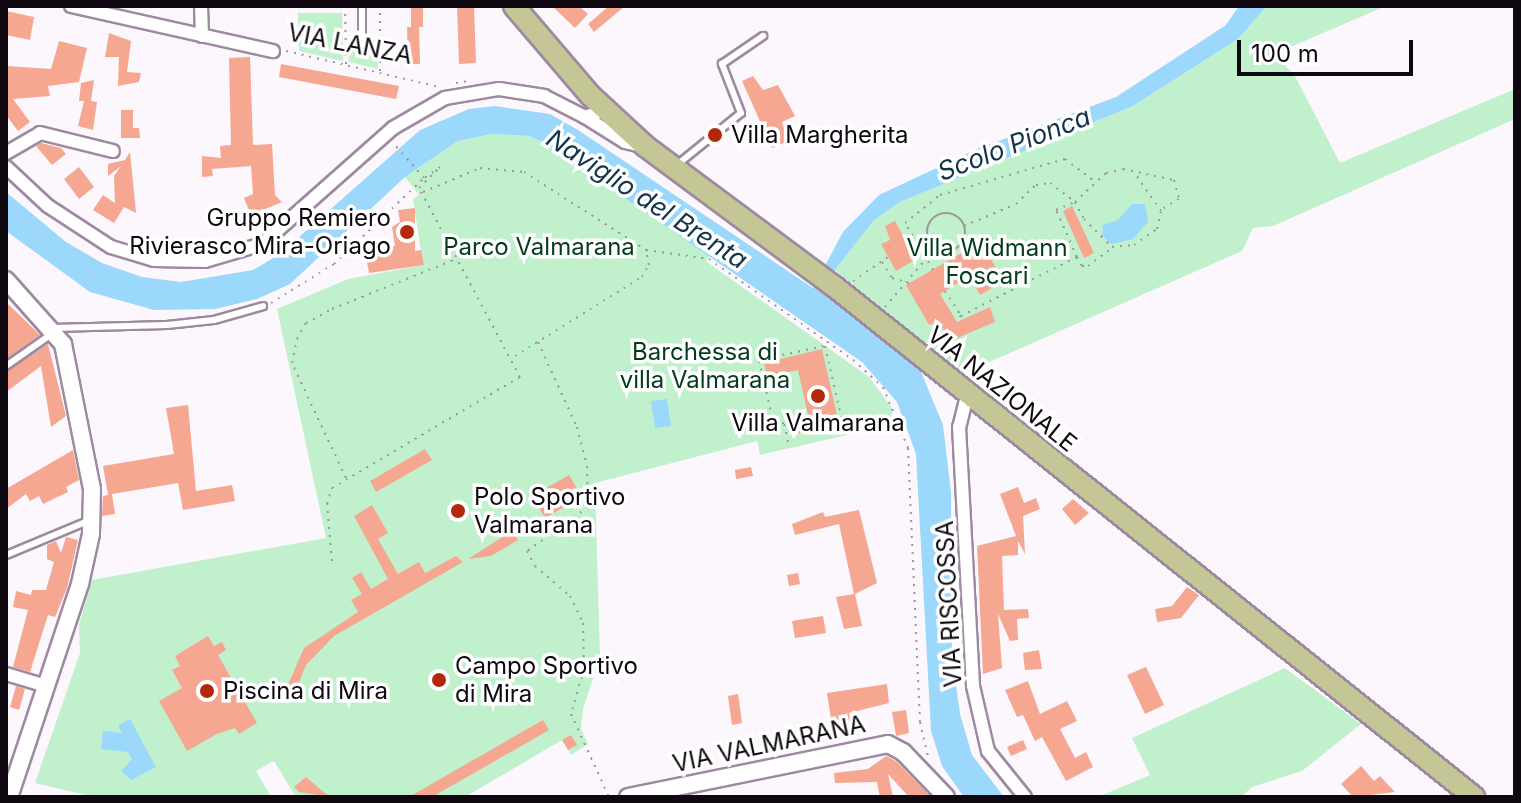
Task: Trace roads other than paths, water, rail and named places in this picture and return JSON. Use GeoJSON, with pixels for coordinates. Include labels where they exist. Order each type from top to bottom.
{"type":"FeatureCollection","features":[{"type":"Feature","properties":{"kind":"main road","name":"VIA NAZIONALE"},"geometry":{"type":"LineString","coordinates":[[514,6],[590,95],[673,170],[816,273],[843,285],[967,396],[1474,797]]}},
{"type":"Feature","properties":{"kind":"street","name":"VIA LANZA"},"geometry":{"type":"LineString","coordinates":[[71,6],[273,51]]}},
{"type":"Feature","properties":{"kind":"street"},"geometry":{"type":"LineString","coordinates":[[201,6],[202,36]]}},
{"type":"Feature","properties":{"kind":"street"},"geometry":{"type":"LineString","coordinates":[[6,167],[48,206],[111,247],[154,260],[205,261],[262,244],[393,128],[445,98],[499,89],[563,104],[625,142],[645,146]]}},
{"type":"Feature","properties":{"kind":"street"},"geometry":{"type":"LineString","coordinates":[[563,104],[590,95]]}},
{"type":"Feature","properties":{"kind":"street"},"geometry":{"type":"LineString","coordinates":[[585,117],[605,110]]}},
{"type":"Feature","properties":{"kind":"street"},"geometry":{"type":"LineString","coordinates":[[6,153],[40,133],[113,151]]}},
{"type":"Feature","properties":{"kind":"street"},"geometry":{"type":"LineString","coordinates":[[6,280],[54,329],[67,359],[90,466],[92,521],[80,584],[9,797]]}},
{"type":"Feature","properties":{"kind":"street","name":"VIA RISCOSSA"},"geometry":{"type":"LineString","coordinates":[[967,396],[959,427],[973,686],[988,751],[1025,797]]}},
{"type":"Feature","properties":{"kind":"street"},"geometry":{"type":"LineString","coordinates":[[6,674],[46,686]]}},
{"type":"Feature","properties":{"kind":"street","name":"VIA VALMARANA"},"geometry":{"type":"LineString","coordinates":[[628,797],[888,744],[946,797]]}},
{"type":"Feature","properties":{"kind":"lane"},"geometry":{"type":"LineString","coordinates":[[362,6],[362,37]]}},
{"type":"Feature","properties":{"kind":"lane"},"geometry":{"type":"LineString","coordinates":[[673,170],[741,113],[722,64],[763,36]]}},
{"type":"Feature","properties":{"kind":"lane"},"geometry":{"type":"LineString","coordinates":[[6,366],[54,329],[214,320],[263,306]]}},
{"type":"Feature","properties":{"kind":"lane"},"geometry":{"type":"LineString","coordinates":[[6,555],[92,521]]}},
{"type":"Feature","properties":{"kind":"water"},"geometry":{"type":"Polygon","coordinates":[[[1239,6],[1267,6],[1238,39],[1133,106],[900,202],[874,220],[835,270],[833,297],[921,372],[943,425],[951,492],[952,656],[960,714],[972,755],[1004,797],[964,797],[942,766],[931,731],[916,454],[897,402],[862,362],[545,143],[529,136],[492,134],[458,141],[405,177],[290,284],[257,299],[215,309],[154,310],[90,292],[6,231],[6,192],[66,242],[102,263],[142,277],[181,282],[253,270],[280,254],[420,130],[469,109],[495,106],[550,114],[578,130],[813,288],[843,232],[879,195],[977,149],[1116,97],[1226,25],[1239,6]]]}},
{"type":"Feature","properties":{"kind":"water"},"geometry":{"type":"Polygon","coordinates":[[[1132,204],[1145,204],[1148,222],[1133,239],[1112,244],[1102,236],[1103,225],[1118,220],[1132,204]]]}},
{"type":"Feature","properties":{"kind":"water"},"geometry":{"type":"Polygon","coordinates":[[[667,399],[671,426],[655,428],[651,401],[667,399]]]}},
{"type":"Feature","properties":{"kind":"water"},"geometry":{"type":"Polygon","coordinates":[[[130,719],[156,767],[131,780],[121,771],[132,759],[128,752],[101,749],[103,731],[122,733],[118,725],[130,719]]]}},
{"type":"Feature","properties":{"kind":"place","name":"Villa Margherita"},"geometry":{"type":"Point","coordinates":[715,135]}},
{"type":"Feature","properties":{"kind":"place","name":"Gruppo Remiero Rivierasco Mira-Oriago"},"geometry":{"type":"Point","coordinates":[407,232]}},
{"type":"Feature","properties":{"kind":"place","name":"Villa Valmarana"},"geometry":{"type":"Point","coordinates":[818,396]}},
{"type":"Feature","properties":{"kind":"place","name":"Polo Sportivo Valmarana"},"geometry":{"type":"Point","coordinates":[458,511]}},
{"type":"Feature","properties":{"kind":"place","name":"Campo Sportivo di Mira"},"geometry":{"type":"Point","coordinates":[439,680]}},
{"type":"Feature","properties":{"kind":"place","name":"Piscina di Mira"},"geometry":{"type":"Point","coordinates":[207,691]}},
{"type":"Feature","properties":{"kind":"water label","name":"Scolo Pionca"},"geometry":{"type":"Point","coordinates":[1014,144]}},
{"type":"Feature","properties":{"kind":"water label","name":"Naviglio del Brenta"},"geometry":{"type":"Point","coordinates":[647,199]}},
{"type":"Feature","properties":{"kind":"park label","name":"Parco Valmarana"},"geometry":{"type":"Point","coordinates":[539,247]}},
{"type":"Feature","properties":{"kind":"park label","name":"Villa Widmann Foscari"},"geometry":{"type":"Point","coordinates":[987,262]}},
{"type":"Feature","properties":{"kind":"park label","name":"Barchessa di villa Valmarana"},"geometry":{"type":"Point","coordinates":[705,366]}}]}
